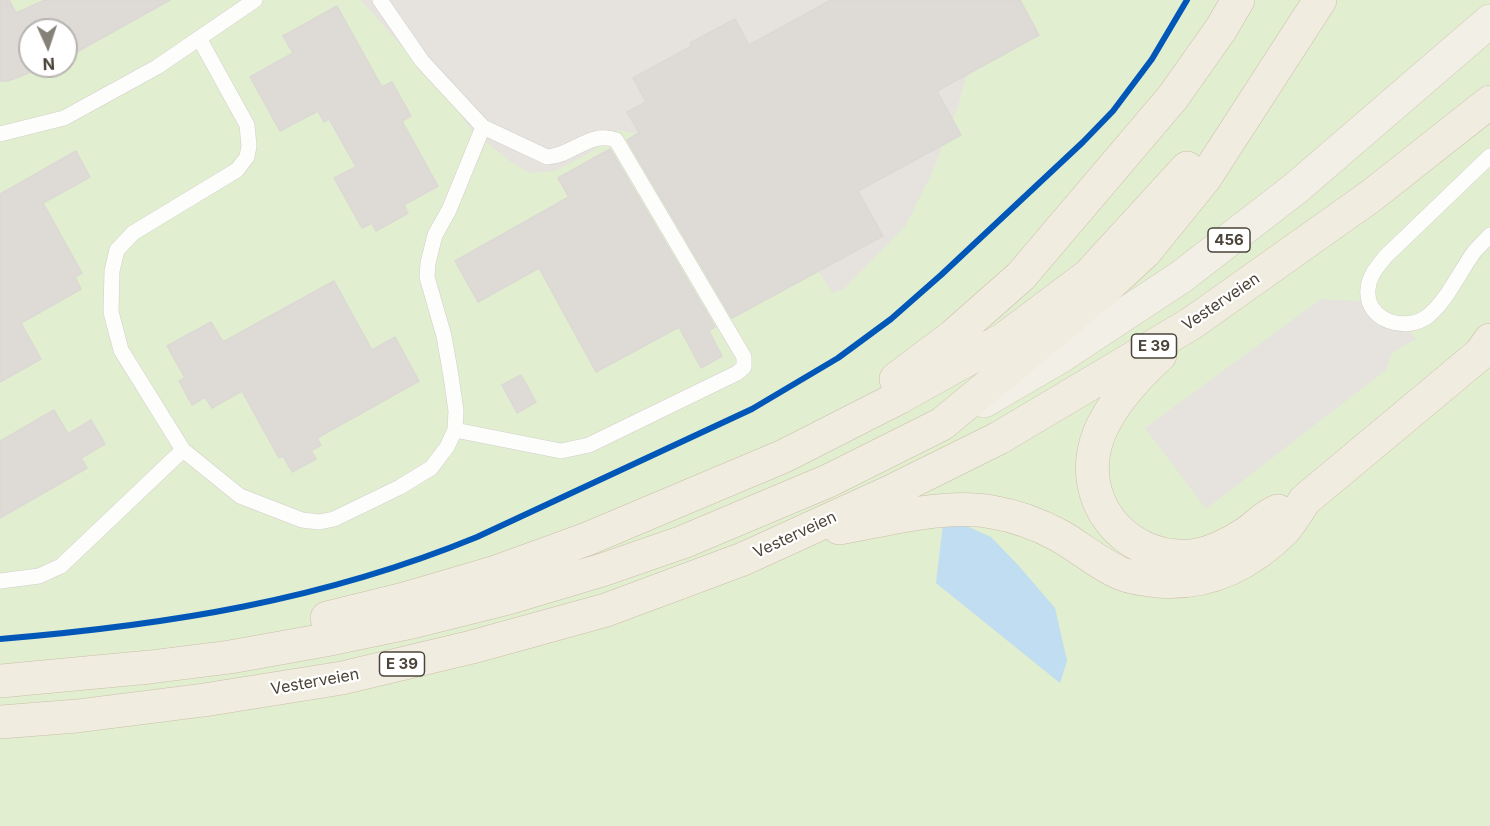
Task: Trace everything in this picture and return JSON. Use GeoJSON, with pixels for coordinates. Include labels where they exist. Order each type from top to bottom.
{"type":"FeatureCollection","features":[{"type":"Feature","properties":{"kind":"highway","name":"E 39"},"geometry":{"type":"LineString","coordinates":[[784,456],[954,336],[1021,276],[1173,97],[1221,29],[1238,0]]}},
{"type":"Feature","properties":{"kind":"highway","name":"E 39"},"geometry":{"type":"LineString","coordinates":[[7,681],[119,649],[228,638],[321,620],[496,572],[587,539],[784,456],[900,397],[1004,339],[1089,275],[1179,179],[1319,0]]}},
{"type":"Feature","properties":{"kind":"highway","name":"E 39"},"geometry":{"type":"LineString","coordinates":[[7,681],[230,657],[348,636],[508,598],[602,570],[705,533],[828,482],[942,424],[1105,290],[1145,252],[1205,178],[1319,0]]}},
{"type":"Feature","properties":{"kind":"highway","name":"Vesterveien"},"geometry":{"type":"LineString","coordinates":[[0,722],[77,716],[204,700],[352,676],[472,647],[606,610],[743,559],[892,491],[999,438],[1202,317],[1371,196],[1490,102]]}},
{"type":"Feature","properties":{"kind":"highway","name":"E 39"},"geometry":{"type":"LineString","coordinates":[[1202,317],[1144,369],[1109,414],[1099,435],[1093,460],[1094,484],[1099,502],[1111,524],[1126,538],[1145,549],[1165,555],[1192,556],[1220,547],[1243,535],[1274,512],[1305,500]]}},
{"type":"Feature","properties":{"kind":"highway","name":"E 39"},"geometry":{"type":"LineString","coordinates":[[787,538],[929,513],[967,509],[992,512],[1027,521],[1060,536],[1123,574],[1148,580],[1177,583],[1206,578],[1229,571],[1255,555],[1285,528],[1305,500],[1487,348]]}},
{"type":"Feature","properties":{"kind":"main road","name":"456"},"geometry":{"type":"LineString","coordinates":[[942,424],[1058,358],[1181,277],[1296,188],[1490,21]]}},
{"type":"Feature","properties":{"kind":"lane"},"geometry":{"type":"LineString","coordinates":[[0,134],[64,118],[157,67],[255,0]]}},
{"type":"Feature","properties":{"kind":"lane"},"geometry":{"type":"LineString","coordinates":[[380,0],[422,61],[483,127],[547,157],[558,156],[588,141],[606,136],[616,140],[744,357],[744,367],[737,373],[589,445],[564,451],[455,430]]}},
{"type":"Feature","properties":{"kind":"lane"},"geometry":{"type":"LineString","coordinates":[[199,38],[248,125],[247,157],[237,170],[133,232],[117,250],[112,271],[111,312],[121,350],[183,450],[240,496],[302,520],[320,522],[334,519],[400,487],[430,468],[447,447],[455,430],[456,411],[452,376],[444,336],[427,277],[428,263],[435,235],[449,210],[483,127]]}},
{"type":"Feature","properties":{"kind":"lane"},"geometry":{"type":"LineString","coordinates":[[1490,156],[1385,257],[1372,273],[1368,291],[1372,308],[1385,321],[1405,326],[1427,317],[1490,235]]}},
{"type":"Feature","properties":{"kind":"lane"},"geometry":{"type":"LineString","coordinates":[[0,581],[39,576],[61,566],[183,450]]}},
{"type":"Feature","properties":{"kind":"green space"},"geometry":{"type":"Polygon","coordinates":[[[0,0],[1490,0],[1490,826],[0,826],[0,0]]]}},
{"type":"Feature","properties":{"kind":"shaded area"},"geometry":{"type":"Polygon","coordinates":[[[361,0],[987,0],[958,106],[932,173],[906,225],[844,289],[833,293],[777,209],[718,150],[618,130],[606,136],[593,151],[555,171],[529,173],[508,160],[472,130],[450,101],[361,0]]]}},
{"type":"Feature","properties":{"kind":"shaded area"},"geometry":{"type":"Polygon","coordinates":[[[1321,299],[1360,301],[1405,326],[1416,339],[1392,353],[1386,370],[1206,509],[1145,428],[1321,299]]]}},
{"type":"Feature","properties":{"kind":"water"},"geometry":{"type":"Polygon","coordinates":[[[944,516],[991,537],[1055,608],[1067,661],[1060,683],[936,583],[944,516]]]}},
{"type":"Feature","properties":{"kind":"building"},"geometry":{"type":"Polygon","coordinates":[[[0,0],[9,0],[16,13],[45,0],[170,0],[78,51],[78,18],[18,18],[18,77],[0,81],[0,0]]]}},
{"type":"Feature","properties":{"kind":"building"},"geometry":{"type":"Polygon","coordinates":[[[831,0],[1020,0],[1039,35],[937,91],[961,135],[858,191],[883,236],[732,318],[627,140],[639,133],[627,112],[646,102],[633,78],[692,46],[690,43],[735,19],[749,45],[831,0]]]}},
{"type":"Feature","properties":{"kind":"building"},"geometry":{"type":"Polygon","coordinates":[[[337,6],[382,87],[392,82],[411,116],[402,121],[438,186],[404,205],[408,213],[376,231],[372,223],[362,228],[334,178],[356,167],[329,119],[324,122],[318,111],[280,131],[250,77],[293,53],[283,36],[337,6]]]}},
{"type":"Feature","properties":{"kind":"building"},"geometry":{"type":"Polygon","coordinates":[[[610,149],[715,327],[709,331],[722,356],[701,368],[679,327],[596,372],[539,268],[478,302],[455,261],[569,197],[558,178],[610,149]]]}},
{"type":"Feature","properties":{"kind":"building"},"geometry":{"type":"Polygon","coordinates":[[[76,151],[90,177],[43,203],[82,273],[75,277],[81,289],[21,323],[41,359],[0,382],[0,194],[76,151]]]}},
{"type":"Feature","properties":{"kind":"building"},"geometry":{"type":"Polygon","coordinates":[[[334,281],[372,350],[395,337],[419,381],[317,438],[321,445],[311,451],[316,459],[292,472],[283,456],[279,458],[242,391],[212,408],[205,397],[192,405],[179,381],[185,378],[167,346],[211,322],[223,342],[334,281]]]}},
{"type":"Feature","properties":{"kind":"building"},"geometry":{"type":"Polygon","coordinates":[[[521,375],[536,402],[517,413],[502,385],[521,375]]]}},
{"type":"Feature","properties":{"kind":"building"},"geometry":{"type":"Polygon","coordinates":[[[54,410],[68,434],[91,420],[105,444],[81,458],[87,468],[0,518],[0,441],[54,410]]]}},
{"type":"Feature","properties":{"kind":"cycle path"},"geometry":{"type":"LineString","coordinates":[[0,639],[123,626],[243,607],[360,578],[477,537],[752,409],[838,358],[891,319],[1083,142],[1113,111],[1152,59],[1187,0]]}}]}
